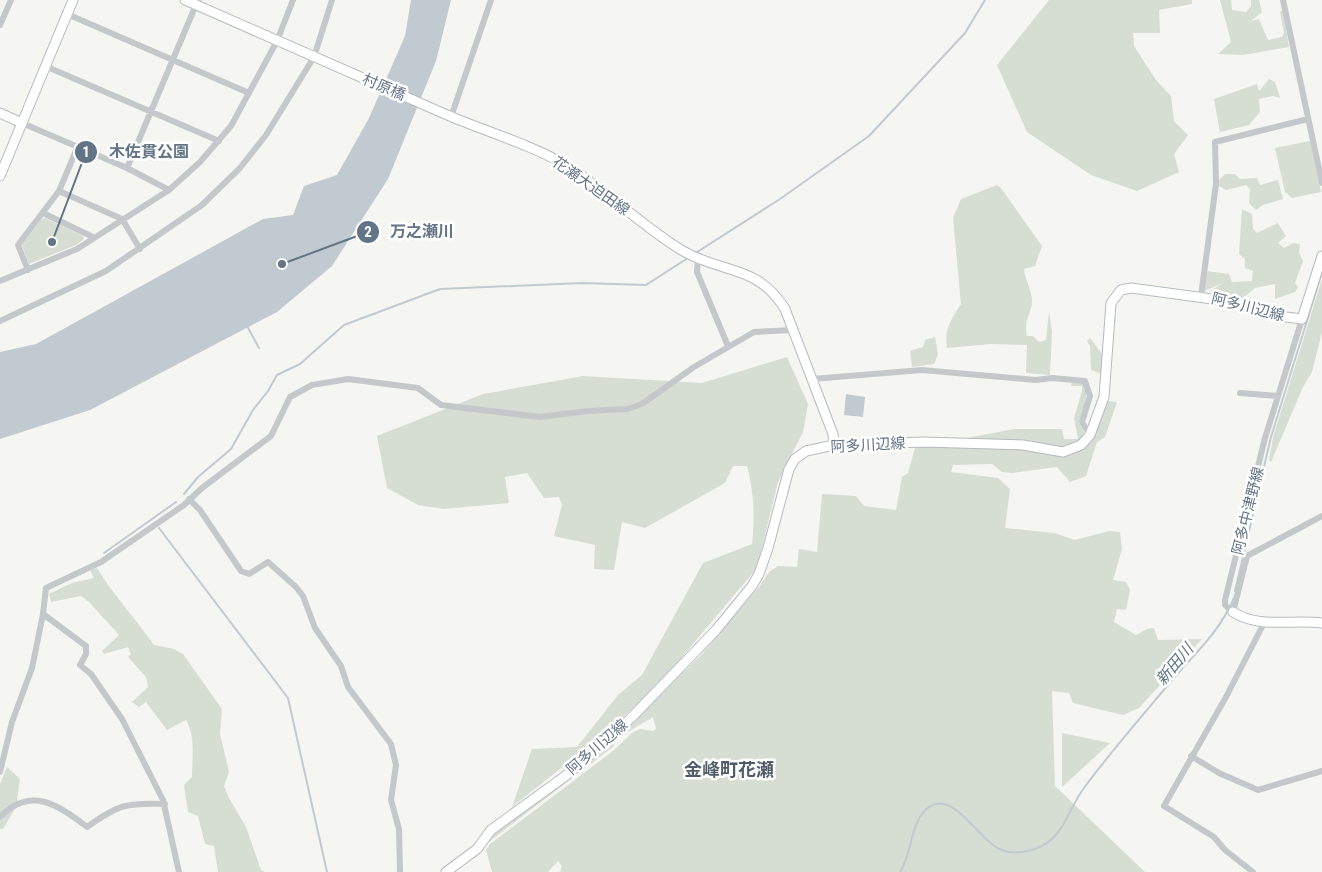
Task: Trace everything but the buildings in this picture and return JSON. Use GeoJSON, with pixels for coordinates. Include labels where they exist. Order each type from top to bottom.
{"type":"FeatureCollection","features":[{"type":"Feature","properties":{"kind":"main road"},"geometry":{"type":"LineString","coordinates":[[0,176],[73,0]]}},
{"type":"Feature","properties":{"kind":"main road","name":"村原橋"},"geometry":{"type":"LineString","coordinates":[[186,0],[197,2],[316,58],[450,116]]}},
{"type":"Feature","properties":{"kind":"main road"},"geometry":{"type":"LineString","coordinates":[[0,114],[22,123]]}},
{"type":"Feature","properties":{"kind":"main road","name":"花瀬大迫田線"},"geometry":{"type":"LineString","coordinates":[[450,116],[564,164],[674,246],[698,260],[747,274],[776,294],[794,330],[832,434],[834,445]]}},
{"type":"Feature","properties":{"kind":"main road","name":"阿多川辺線"},"geometry":{"type":"LineString","coordinates":[[446,872],[477,849],[491,830],[568,774],[631,718],[716,630],[752,586],[759,574],[768,548],[789,469],[795,458],[806,451],[834,445],[923,442],[1023,445],[1063,452],[1081,445],[1090,435],[1104,397],[1110,308],[1116,294],[1131,288],[1201,296],[1242,303],[1270,315],[1302,319],[1322,256]]}},
{"type":"Feature","properties":{"kind":"main road"},"geometry":{"type":"LineString","coordinates":[[1230,610],[1240,617],[1264,623],[1322,623]]}},
{"type":"Feature","properties":{"kind":"street"},"geometry":{"type":"LineString","coordinates":[[0,25],[11,0]]}},
{"type":"Feature","properties":{"kind":"street"},"geometry":{"type":"LineString","coordinates":[[0,280],[77,249],[169,190],[200,162],[231,126],[277,40],[293,0]]}},
{"type":"Feature","properties":{"kind":"street"},"geometry":{"type":"LineString","coordinates":[[0,321],[106,271],[202,205],[240,168],[266,135],[316,58],[332,0]]}},
{"type":"Feature","properties":{"kind":"street"},"geometry":{"type":"LineString","coordinates":[[450,116],[491,0]]}},
{"type":"Feature","properties":{"kind":"street"},"geometry":{"type":"LineString","coordinates":[[1283,0],[1322,183]]}},
{"type":"Feature","properties":{"kind":"street"},"geometry":{"type":"LineString","coordinates":[[127,168],[197,2]]}},
{"type":"Feature","properties":{"kind":"street"},"geometry":{"type":"LineString","coordinates":[[67,14],[249,93]]}},
{"type":"Feature","properties":{"kind":"street"},"geometry":{"type":"LineString","coordinates":[[45,66],[152,110],[219,141]]}},
{"type":"Feature","properties":{"kind":"street"},"geometry":{"type":"LineString","coordinates":[[1201,296],[1216,184],[1215,142],[1308,119]]}},
{"type":"Feature","properties":{"kind":"street"},"geometry":{"type":"LineString","coordinates":[[22,123],[127,168],[169,190]]}},
{"type":"Feature","properties":{"kind":"street"},"geometry":{"type":"LineString","coordinates":[[28,270],[18,246],[59,192],[78,146]]}},
{"type":"Feature","properties":{"kind":"street"},"geometry":{"type":"LineString","coordinates":[[59,192],[122,219],[140,249]]}},
{"type":"Feature","properties":{"kind":"street"},"geometry":{"type":"LineString","coordinates":[[43,213],[94,238]]}},
{"type":"Feature","properties":{"kind":"street"},"geometry":{"type":"LineString","coordinates":[[698,260],[697,272],[711,299],[728,346]]}},
{"type":"Feature","properties":{"kind":"street","name":"阿多中津野線"},"geometry":{"type":"LineString","coordinates":[[1230,610],[1225,600],[1265,438],[1302,319]]}},
{"type":"Feature","properties":{"kind":"street"},"geometry":{"type":"LineString","coordinates":[[0,772],[12,722],[32,668],[43,614],[46,588],[101,562],[189,499],[271,436],[290,397],[323,381],[348,379],[418,388],[441,405],[540,417],[588,410],[628,409],[642,404],[728,346],[754,332],[794,330]]}},
{"type":"Feature","properties":{"kind":"street"},"geometry":{"type":"LineString","coordinates":[[812,379],[922,370],[1036,380],[1052,378],[1086,380],[1090,396],[1082,422],[1090,435]]}},
{"type":"Feature","properties":{"kind":"street"},"geometry":{"type":"LineString","coordinates":[[1240,394],[1278,396]]}},
{"type":"Feature","properties":{"kind":"street"},"geometry":{"type":"LineString","coordinates":[[189,499],[200,510],[242,570],[249,574],[268,562],[296,587],[303,596],[315,628],[341,666],[348,687],[391,744],[396,765],[391,800],[399,829],[400,872]]}},
{"type":"Feature","properties":{"kind":"street"},"geometry":{"type":"LineString","coordinates":[[1230,610],[1248,556],[1322,516]]}},
{"type":"Feature","properties":{"kind":"street"},"geometry":{"type":"LineString","coordinates":[[43,614],[86,646],[86,654],[80,665],[91,674],[122,719],[165,804],[179,872]]}},
{"type":"Feature","properties":{"kind":"street"},"geometry":{"type":"LineString","coordinates":[[1253,872],[1225,850],[1214,837],[1164,806],[1226,697],[1264,623]]}},
{"type":"Feature","properties":{"kind":"street"},"geometry":{"type":"LineString","coordinates":[[1191,756],[1219,773],[1258,790],[1322,771]]}},
{"type":"Feature","properties":{"kind":"street"},"geometry":{"type":"LineString","coordinates":[[0,817],[12,806],[32,799],[51,804],[87,827],[111,810],[131,803],[165,804]]}},
{"type":"Feature","properties":{"kind":"shaded area"},"geometry":{"type":"Polygon","coordinates":[[[411,0],[451,0],[436,61],[388,179],[332,266],[277,312],[90,410],[0,439],[0,352],[36,344],[263,219],[293,215],[304,186],[337,175],[369,118],[405,36],[411,0]]]}},
{"type":"Feature","properties":{"kind":"shaded area"},"geometry":{"type":"Polygon","coordinates":[[[1049,0],[1192,0],[1192,4],[1159,10],[1160,33],[1133,33],[1134,46],[1156,80],[1171,96],[1174,121],[1188,135],[1174,154],[1179,172],[1137,191],[1091,175],[1027,132],[997,65],[1049,0]]]}},
{"type":"Feature","properties":{"kind":"shaded area"},"geometry":{"type":"Polygon","coordinates":[[[1220,0],[1231,0],[1232,10],[1246,12],[1251,6],[1251,0],[1259,0],[1262,12],[1251,21],[1259,19],[1268,40],[1282,37],[1284,33],[1280,12],[1283,10],[1289,47],[1243,55],[1218,54],[1231,42],[1220,0]]]}},
{"type":"Feature","properties":{"kind":"shaded area"},"geometry":{"type":"Polygon","coordinates":[[[1269,79],[1275,82],[1280,98],[1273,96],[1259,99],[1260,112],[1249,125],[1220,132],[1214,99],[1257,84],[1259,91],[1269,79]]]}},
{"type":"Feature","properties":{"kind":"shaded area"},"geometry":{"type":"Polygon","coordinates":[[[1310,141],[1321,192],[1292,198],[1285,192],[1275,148],[1310,141]]]}},
{"type":"Feature","properties":{"kind":"shaded area"},"geometry":{"type":"Polygon","coordinates":[[[1225,174],[1235,174],[1240,179],[1257,178],[1260,185],[1278,180],[1283,199],[1263,205],[1256,210],[1249,203],[1250,189],[1246,185],[1226,190],[1219,186],[1219,180],[1225,174]]]}},
{"type":"Feature","properties":{"kind":"shaded area"},"geometry":{"type":"Polygon","coordinates":[[[997,185],[1042,246],[1035,266],[1024,269],[1032,300],[1026,330],[1027,336],[1033,336],[1039,342],[1046,340],[1049,312],[1052,332],[1050,375],[1026,373],[1027,345],[991,344],[947,348],[947,330],[961,304],[953,218],[961,199],[997,185]]]}},
{"type":"Feature","properties":{"kind":"shaded area"},"geometry":{"type":"Polygon","coordinates":[[[1242,209],[1252,214],[1253,229],[1257,233],[1278,223],[1286,236],[1278,243],[1284,248],[1293,243],[1300,244],[1299,253],[1303,261],[1295,283],[1298,287],[1295,292],[1275,299],[1275,284],[1255,288],[1242,299],[1210,291],[1223,283],[1204,291],[1207,271],[1229,274],[1232,282],[1252,281],[1253,271],[1245,268],[1245,259],[1239,254],[1242,209]]]}},
{"type":"Feature","properties":{"kind":"shaded area"},"geometry":{"type":"Polygon","coordinates":[[[45,218],[83,236],[84,239],[76,245],[29,264],[22,245],[41,220],[45,218]]]}},
{"type":"Feature","properties":{"kind":"shaded area"},"geometry":{"type":"Polygon","coordinates":[[[1322,279],[1322,332],[1312,372],[1303,387],[1271,462],[1269,461],[1273,437],[1322,279]]]}},
{"type":"Feature","properties":{"kind":"shaded area"},"geometry":{"type":"Polygon","coordinates":[[[935,337],[938,354],[934,364],[912,367],[910,351],[923,347],[925,340],[935,337]]]}},
{"type":"Feature","properties":{"kind":"shaded area"},"geometry":{"type":"Polygon","coordinates":[[[1090,338],[1102,354],[1102,374],[1091,370],[1090,346],[1087,341],[1090,338]]]}},
{"type":"Feature","properties":{"kind":"shaded area"},"geometry":{"type":"Polygon","coordinates":[[[787,357],[808,404],[803,432],[778,482],[757,568],[661,682],[608,731],[512,807],[532,749],[577,747],[618,695],[642,675],[703,563],[752,544],[753,505],[747,466],[733,466],[725,483],[645,528],[622,522],[614,570],[594,569],[595,545],[554,536],[562,505],[559,497],[544,498],[527,473],[505,477],[509,503],[443,509],[418,505],[387,488],[377,436],[483,394],[583,376],[702,383],[787,357]]]}},
{"type":"Feature","properties":{"kind":"shaded area"},"geometry":{"type":"Polygon","coordinates":[[[1072,382],[1085,383],[1086,398],[1079,422],[1085,435],[1107,401],[1117,402],[1105,437],[1097,442],[1086,476],[1070,482],[1057,467],[1013,473],[1002,472],[992,464],[953,465],[951,472],[998,478],[1010,489],[1005,528],[1054,533],[1075,540],[1109,531],[1120,532],[1122,549],[1113,580],[1126,582],[1130,590],[1126,610],[1117,609],[1114,622],[1136,635],[1147,629],[1154,628],[1158,640],[1202,639],[1139,708],[1123,715],[1073,703],[1069,693],[1052,691],[1055,786],[1145,872],[560,872],[562,866],[558,861],[548,872],[492,872],[486,850],[490,844],[613,751],[632,733],[640,729],[653,731],[656,729],[653,717],[611,742],[700,656],[759,587],[769,572],[778,566],[797,567],[799,549],[817,552],[822,494],[856,496],[864,506],[896,510],[902,477],[908,473],[915,448],[1014,429],[1062,429],[1064,439],[1078,439],[1074,418],[1082,386],[1071,386],[1072,382]]]}},
{"type":"Feature","properties":{"kind":"shaded area"},"geometry":{"type":"Polygon","coordinates":[[[846,394],[865,397],[863,417],[844,415],[846,394]]]}},
{"type":"Feature","properties":{"kind":"shaded area"},"geometry":{"type":"Polygon","coordinates":[[[97,568],[154,645],[174,649],[183,654],[222,709],[220,734],[229,772],[224,786],[246,827],[261,870],[265,872],[218,872],[214,846],[205,844],[198,816],[188,812],[184,785],[192,777],[193,748],[191,733],[186,720],[167,730],[146,702],[139,707],[132,702],[148,687],[146,677],[128,657],[131,654],[128,647],[104,654],[102,651],[119,635],[89,602],[81,596],[51,602],[49,594],[72,583],[94,578],[90,570],[97,568]]]}},
{"type":"Feature","properties":{"kind":"shaded area"},"geometry":{"type":"Polygon","coordinates":[[[1062,733],[1110,743],[1062,787],[1062,733]]]}},
{"type":"Feature","properties":{"kind":"shaded area"},"geometry":{"type":"Polygon","coordinates":[[[613,743],[614,746],[485,845],[491,835],[613,743]]]}},
{"type":"Feature","properties":{"kind":"shaded area"},"geometry":{"type":"Polygon","coordinates":[[[7,767],[20,779],[16,807],[3,829],[0,829],[0,784],[7,767]]]}},
{"type":"Feature","properties":{"kind":"waterway"},"geometry":{"type":"LineString","coordinates":[[694,254],[780,199],[869,136],[965,33],[985,0]]}},
{"type":"Feature","properties":{"kind":"waterway"},"geometry":{"type":"LineString","coordinates":[[184,494],[198,477],[231,449],[253,410],[268,391],[277,375],[300,364],[344,325],[440,289],[582,283],[646,285],[688,258]]}},
{"type":"Feature","properties":{"kind":"waterway","name":"新田川"},"geometry":{"type":"LineString","coordinates":[[1235,591],[1271,437],[1322,272]]}},
{"type":"Feature","properties":{"kind":"waterway"},"geometry":{"type":"LineString","coordinates":[[247,326],[259,348]]}},
{"type":"Feature","properties":{"kind":"waterway"},"geometry":{"type":"LineString","coordinates":[[104,553],[176,502]]}},
{"type":"Feature","properties":{"kind":"waterway"},"geometry":{"type":"LineString","coordinates":[[159,528],[288,698],[327,872]]}},
{"type":"Feature","properties":{"kind":"waterway","name":"新田川"},"geometry":{"type":"LineString","coordinates":[[900,872],[918,821],[929,807],[938,803],[948,805],[957,811],[985,838],[1002,850],[1010,852],[1027,851],[1035,849],[1053,838],[1064,823],[1078,796],[1094,774],[1173,679],[1199,651],[1221,622],[1234,598]]}},
{"type":"Feature","properties":{"kind":"place","name":"木佐貫公園"},"geometry":{"type":"Point","coordinates":[52,242]}},
{"type":"Feature","properties":{"kind":"place","name":"万之瀬川"},"geometry":{"type":"Point","coordinates":[282,264]}},
{"type":"Feature","properties":{"kind":"district","name":"金峰町花瀬"},"geometry":{"type":"Point","coordinates":[729,770]}}]}
